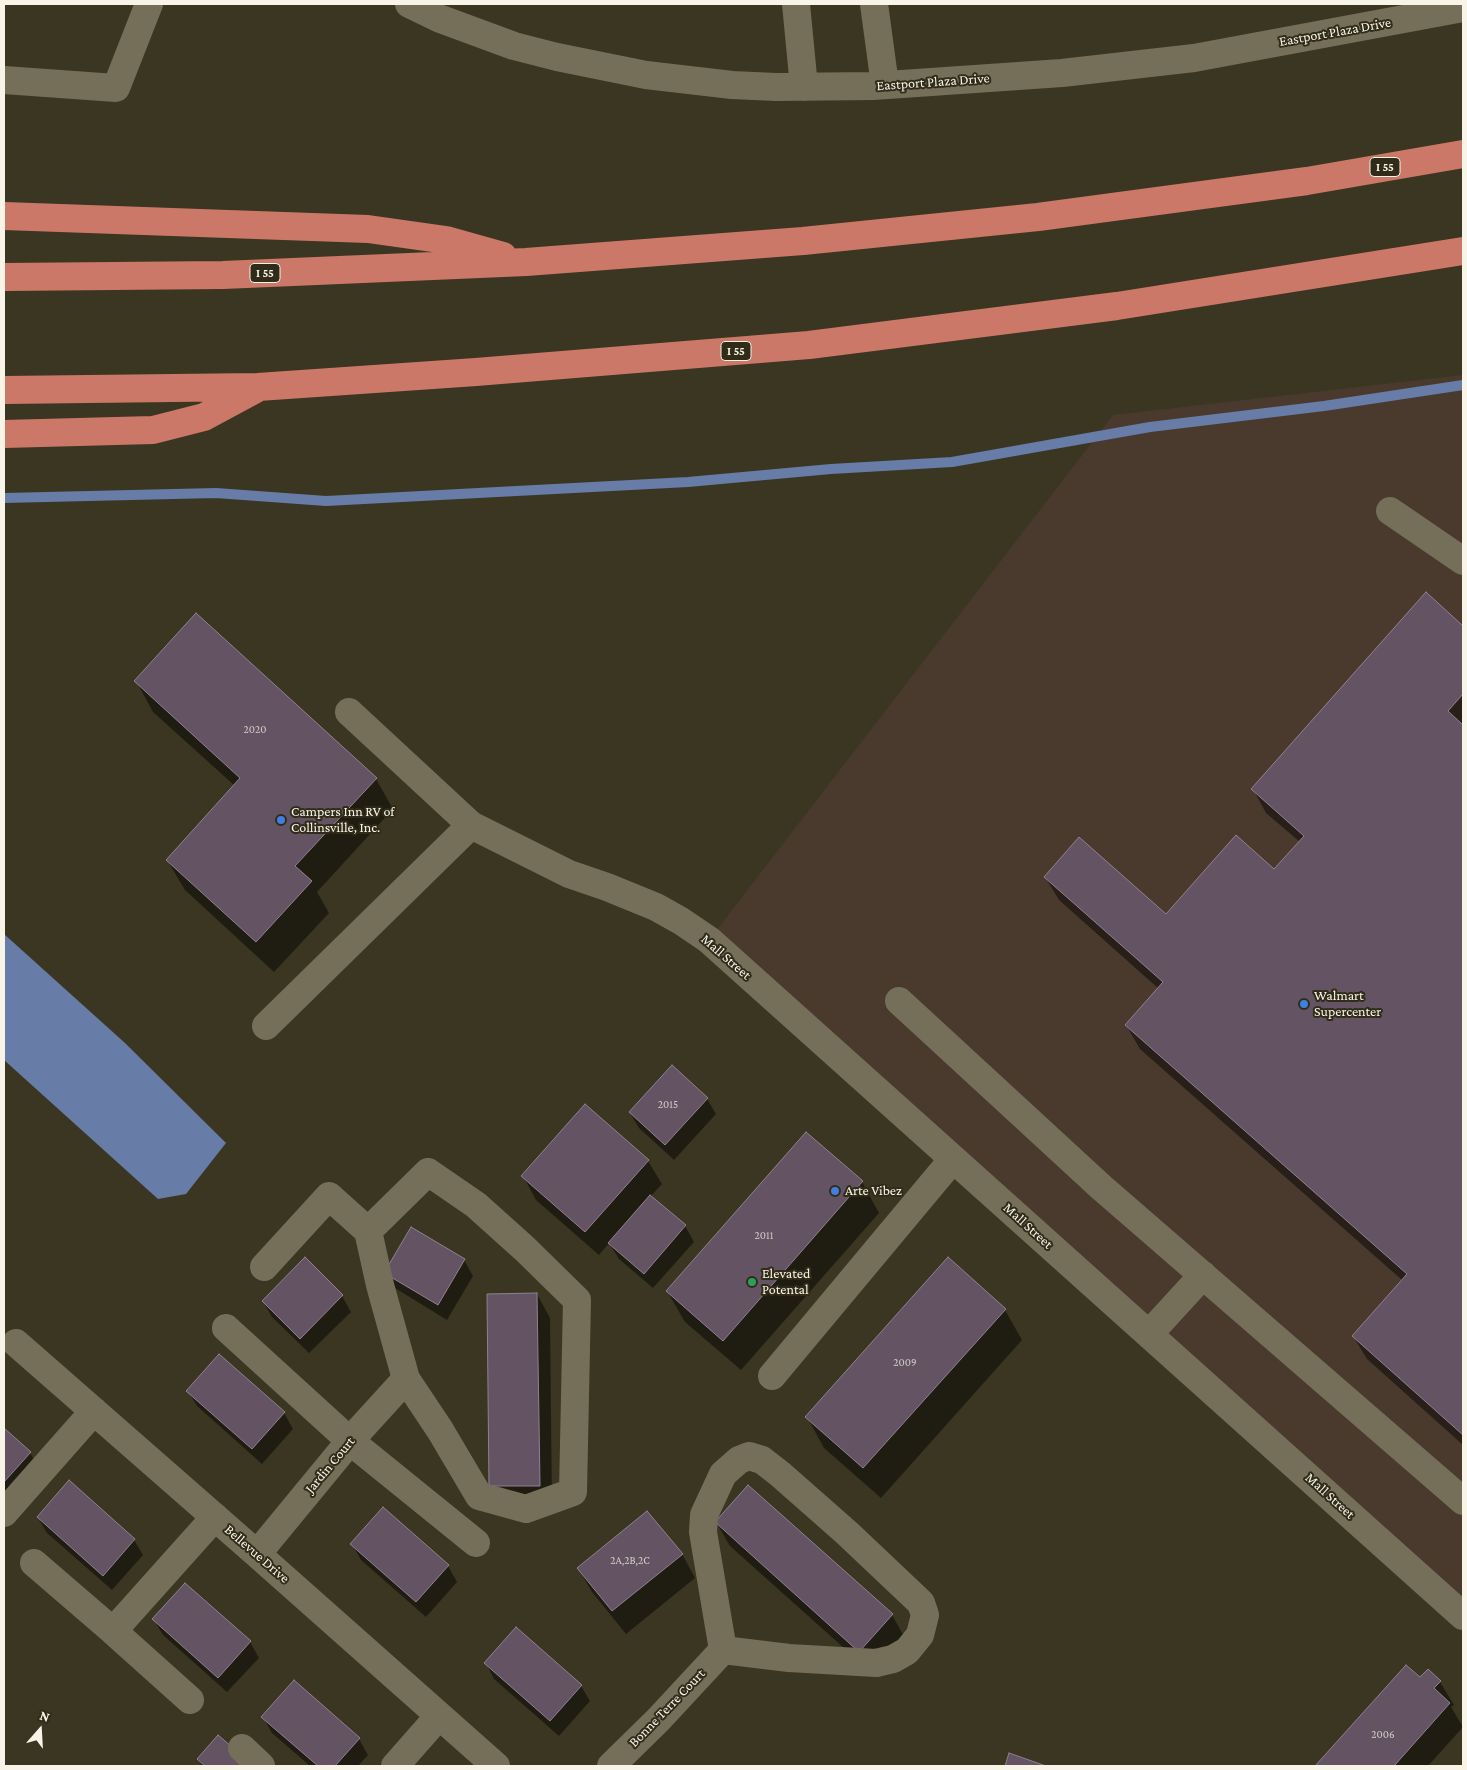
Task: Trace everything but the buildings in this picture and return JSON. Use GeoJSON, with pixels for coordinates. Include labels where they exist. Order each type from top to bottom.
{"type":"FeatureCollection","features":[{"type":"Feature","properties":{"kind":"highway","name":"I 55"},"geometry":{"type":"LineString","coordinates":[[4,277],[223,275],[526,262],[803,241],[1038,217],[1307,181],[1463,154]]}},
{"type":"Feature","properties":{"kind":"highway"},"geometry":{"type":"LineString","coordinates":[[4,216],[368,229],[446,240],[526,262]]}},
{"type":"Feature","properties":{"kind":"highway","name":"I 55"},"geometry":{"type":"LineString","coordinates":[[4,390],[258,387],[476,372],[809,345],[1117,306],[1463,252]]}},
{"type":"Feature","properties":{"kind":"highway"},"geometry":{"type":"LineString","coordinates":[[4,434],[153,430],[204,418],[258,387]]}},
{"type":"Feature","properties":{"kind":"street"},"geometry":{"type":"LineString","coordinates":[[4,80],[116,88],[149,4]]}},
{"type":"Feature","properties":{"kind":"street","name":"Eastport Plaza Drive"},"geometry":{"type":"LineString","coordinates":[[409,4],[438,18],[514,46],[556,57],[646,75],[732,86],[804,87],[885,85],[1062,73],[1194,58],[1463,8]]}},
{"type":"Feature","properties":{"kind":"street"},"geometry":{"type":"LineString","coordinates":[[796,4],[804,87]]}},
{"type":"Feature","properties":{"kind":"street"},"geometry":{"type":"LineString","coordinates":[[874,4],[885,85]]}},
{"type":"Feature","properties":{"kind":"street"},"geometry":{"type":"LineString","coordinates":[[1390,511],[1463,561]]}},
{"type":"Feature","properties":{"kind":"street","name":"Mall Street"},"geometry":{"type":"LineString","coordinates":[[349,712],[472,825],[569,874],[656,907],[709,940],[1463,1616]]}},
{"type":"Feature","properties":{"kind":"street"},"geometry":{"type":"LineString","coordinates":[[266,1026],[472,825]]}},
{"type":"Feature","properties":{"kind":"street"},"geometry":{"type":"LineString","coordinates":[[899,1001],[1101,1188],[1463,1501]]}},
{"type":"Feature","properties":{"kind":"street"},"geometry":{"type":"LineString","coordinates":[[772,1376],[953,1159]]}},
{"type":"Feature","properties":{"kind":"street"},"geometry":{"type":"LineString","coordinates":[[264,1268],[329,1196],[368,1231],[380,1285],[406,1379],[480,1496],[526,1509],[573,1492],[577,1300],[525,1249],[476,1205],[428,1172],[368,1231]]}},
{"type":"Feature","properties":{"kind":"street"},"geometry":{"type":"LineString","coordinates":[[1149,1334],[1203,1275]]}},
{"type":"Feature","properties":{"kind":"street"},"geometry":{"type":"LineString","coordinates":[[226,1328],[350,1441],[476,1543]]}},
{"type":"Feature","properties":{"kind":"street","name":"Bellevue Drive"},"geometry":{"type":"LineString","coordinates":[[16,1343],[496,1766]]}},
{"type":"Feature","properties":{"kind":"street","name":"Jardin Court"},"geometry":{"type":"LineString","coordinates":[[257,1554],[350,1441],[406,1379]]}},
{"type":"Feature","properties":{"kind":"street"},"geometry":{"type":"LineString","coordinates":[[4,1513],[94,1411]]}},
{"type":"Feature","properties":{"kind":"street"},"geometry":{"type":"LineString","coordinates":[[749,1456],[762,1460],[848,1534],[903,1585],[924,1610],[920,1635],[907,1651],[893,1659],[876,1663],[789,1658],[723,1650],[704,1541],[704,1515],[723,1474],[732,1464],[749,1456]]}},
{"type":"Feature","properties":{"kind":"street"},"geometry":{"type":"LineString","coordinates":[[113,1631],[215,1517]]}},
{"type":"Feature","properties":{"kind":"street"},"geometry":{"type":"LineString","coordinates":[[34,1563],[190,1700]]}},
{"type":"Feature","properties":{"kind":"street","name":"Bonne Terre Court"},"geometry":{"type":"LineString","coordinates":[[611,1766],[658,1720],[723,1650]]}},
{"type":"Feature","properties":{"kind":"street"},"geometry":{"type":"LineString","coordinates":[[395,1766],[439,1716]]}},
{"type":"Feature","properties":{"kind":"shaded area"},"geometry":{"type":"Polygon","coordinates":[[[1463,375],[1463,1615],[709,940],[1113,415],[1463,375]]]}},
{"type":"Feature","properties":{"kind":"water"},"geometry":{"type":"Polygon","coordinates":[[[4,934],[125,1043],[226,1143],[186,1194],[158,1199],[4,1060],[4,934]]]}},
{"type":"Feature","properties":{"kind":"waterway"},"geometry":{"type":"LineString","coordinates":[[4,498],[216,493],[326,501],[688,482],[831,469],[952,462],[1150,427],[1324,406],[1463,385]]}},
{"type":"Feature","properties":{"kind":"place","name":"Campers Inn RV of Collinsville, Inc."},"geometry":{"type":"Point","coordinates":[281,820]}},
{"type":"Feature","properties":{"kind":"place","name":"Walmart Supercenter"},"geometry":{"type":"Point","coordinates":[1304,1004]}},
{"type":"Feature","properties":{"kind":"place","name":"Arte Vibez"},"geometry":{"type":"Point","coordinates":[835,1191]}},
{"type":"Feature","properties":{"kind":"place","name":"Elevated Potental"},"geometry":{"type":"Point","coordinates":[752,1282]}}]}
